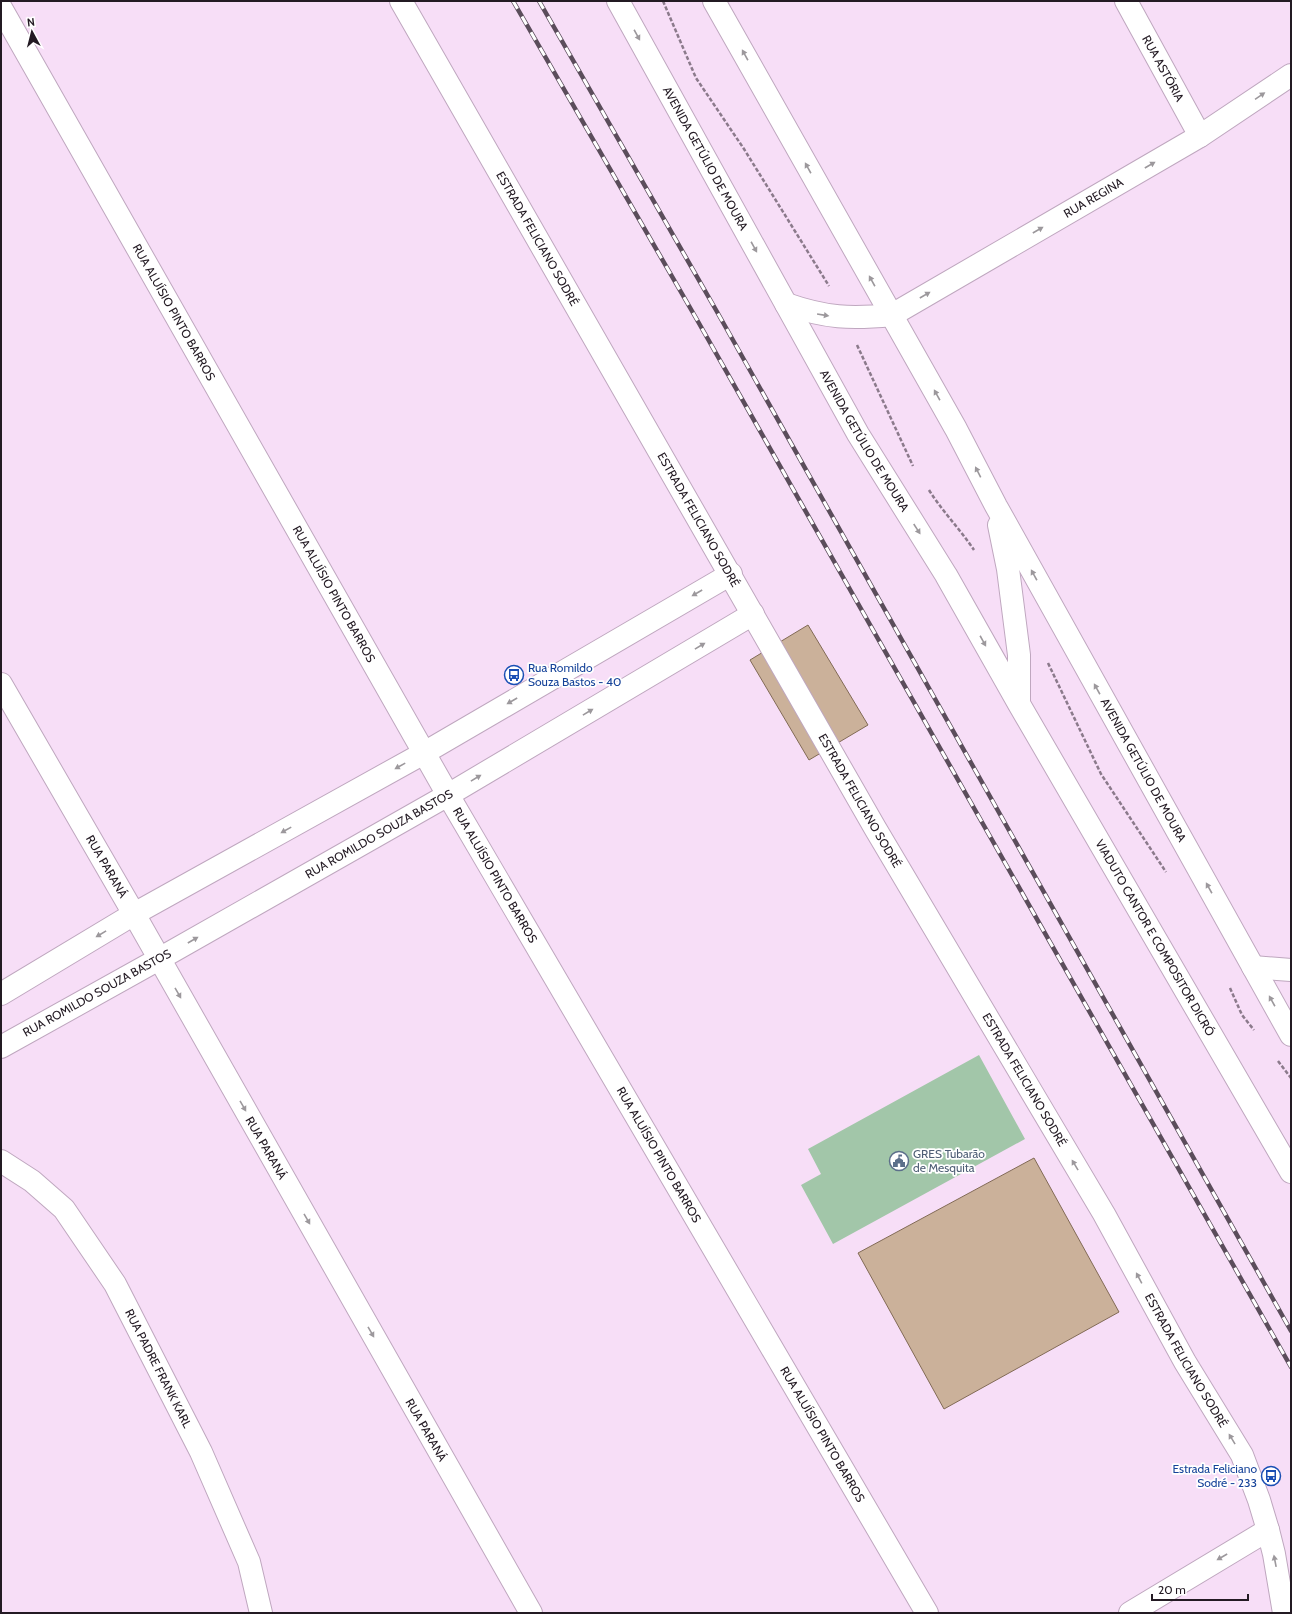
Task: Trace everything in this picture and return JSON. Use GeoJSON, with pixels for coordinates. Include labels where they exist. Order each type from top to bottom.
{"type":"FeatureCollection","features":[{"type":"Feature","properties":{"kind":"main road","name":"ESTRADA FELICIANO SODRÉ"},"geometry":{"type":"LineString","coordinates":[[401,1],[875,828],[1104,1214],[1184,1362],[1242,1455],[1259,1500],[1268,1530],[1274,1554],[1284,1613]]}},
{"type":"Feature","properties":{"kind":"main road","name":"AVENIDA GETÚLIO DE MOURA"},"geometry":{"type":"LineString","coordinates":[[618,1],[858,434],[946,575],[1018,704]]}},
{"type":"Feature","properties":{"kind":"main road","name":"AVENIDA GETÚLIO DE MOURA"},"geometry":{"type":"LineString","coordinates":[[714,1],[956,429],[996,506],[1291,1035]]}},
{"type":"Feature","properties":{"kind":"main road","name":"RUA ASTÓRIA"},"geometry":{"type":"LineString","coordinates":[[1126,1],[1200,136]]}},
{"type":"Feature","properties":{"kind":"main road","name":"RUA ALUÍSIO PINTO BARROS"},"geometry":{"type":"LineString","coordinates":[[1,8],[448,795],[927,1613]]}},
{"type":"Feature","properties":{"kind":"main road","name":"RUA REGINA"},"geometry":{"type":"LineString","coordinates":[[892,315],[1200,136],[1291,75]]}},
{"type":"Feature","properties":{"kind":"main road"},"geometry":{"type":"LineString","coordinates":[[786,304],[809,312],[844,318],[892,315]]}},
{"type":"Feature","properties":{"kind":"main road","name":"AVENIDA GETÚLIO DE MOURA"},"geometry":{"type":"LineString","coordinates":[[996,506],[1008,569],[1020,655],[1018,704]]}},
{"type":"Feature","properties":{"kind":"main road"},"geometry":{"type":"LineString","coordinates":[[1,994],[134,914],[424,753],[730,574]]}},
{"type":"Feature","properties":{"kind":"main road","name":"RUA ROMILDO SOUZA BASTOS"},"geometry":{"type":"LineString","coordinates":[[1,1047],[448,795],[753,614]]}},
{"type":"Feature","properties":{"kind":"main road","name":"RUA PARANÁ"},"geometry":{"type":"LineString","coordinates":[[1,684],[134,914],[531,1613]]}},
{"type":"Feature","properties":{"kind":"main road","name":"VIADUTO CANTOR E COMPOSITOR DICRÓ"},"geometry":{"type":"LineString","coordinates":[[1018,704],[1291,1172]]}},
{"type":"Feature","properties":{"kind":"main road"},"geometry":{"type":"LineString","coordinates":[[1253,967],[1291,970]]}},
{"type":"Feature","properties":{"kind":"main road","name":"RUA PADRE FRANK KARL"},"geometry":{"type":"LineString","coordinates":[[1,1160],[32,1181],[64,1209],[115,1284],[201,1452],[249,1562],[261,1613]]}},
{"type":"Feature","properties":{"kind":"main road"},"geometry":{"type":"LineString","coordinates":[[1130,1613],[1268,1530]]}},
{"type":"Feature","properties":{"kind":"path"},"geometry":{"type":"LineString","coordinates":[[662,1],[696,78],[744,149],[830,287],[914,469]]}},
{"type":"Feature","properties":{"kind":"path"},"geometry":{"type":"LineString","coordinates":[[928,489],[936,502],[962,531],[975,551]]}},
{"type":"Feature","properties":{"kind":"path"},"geometry":{"type":"LineString","coordinates":[[1045,656],[1101,774],[1170,878]]}},
{"type":"Feature","properties":{"kind":"path"},"geometry":{"type":"LineString","coordinates":[[1228,981],[1242,1015],[1256,1033]]}},
{"type":"Feature","properties":{"kind":"path"},"geometry":{"type":"LineString","coordinates":[[1275,1057],[1291,1078]]}},
{"type":"Feature","properties":{"kind":"green space","name":"GRES Tubarão de Mesquita"},"geometry":{"type":"Polygon","coordinates":[[[979,1055],[1025,1139],[833,1244],[801,1185],[821,1174],[808,1149],[979,1055]]]}},
{"type":"Feature","properties":{"kind":"building"},"geometry":{"type":"Polygon","coordinates":[[[808,625],[868,725],[809,760],[750,660],[808,625]]]}},
{"type":"Feature","properties":{"kind":"building"},"geometry":{"type":"Polygon","coordinates":[[[1034,1158],[1119,1312],[944,1409],[858,1253],[1034,1158]]]}},
{"type":"Feature","properties":{"kind":"railway"},"geometry":{"type":"LineString","coordinates":[[513,1],[696,318],[1291,1367]]}},
{"type":"Feature","properties":{"kind":"railway"},"geometry":{"type":"LineString","coordinates":[[539,1],[716,310],[1291,1331]]}},
{"type":"Feature","properties":{"kind":"place","name":"Rua Romildo Souza Bastos - 40"},"geometry":{"type":"Point","coordinates":[514,675]}},
{"type":"Feature","properties":{"kind":"place","name":"GRES Tubarão de Mesquita"},"geometry":{"type":"Point","coordinates":[899,1161]}},
{"type":"Feature","properties":{"kind":"place","name":"Estrada Feliciano Sodré - 233"},"geometry":{"type":"Point","coordinates":[1271,1476]}}]}
